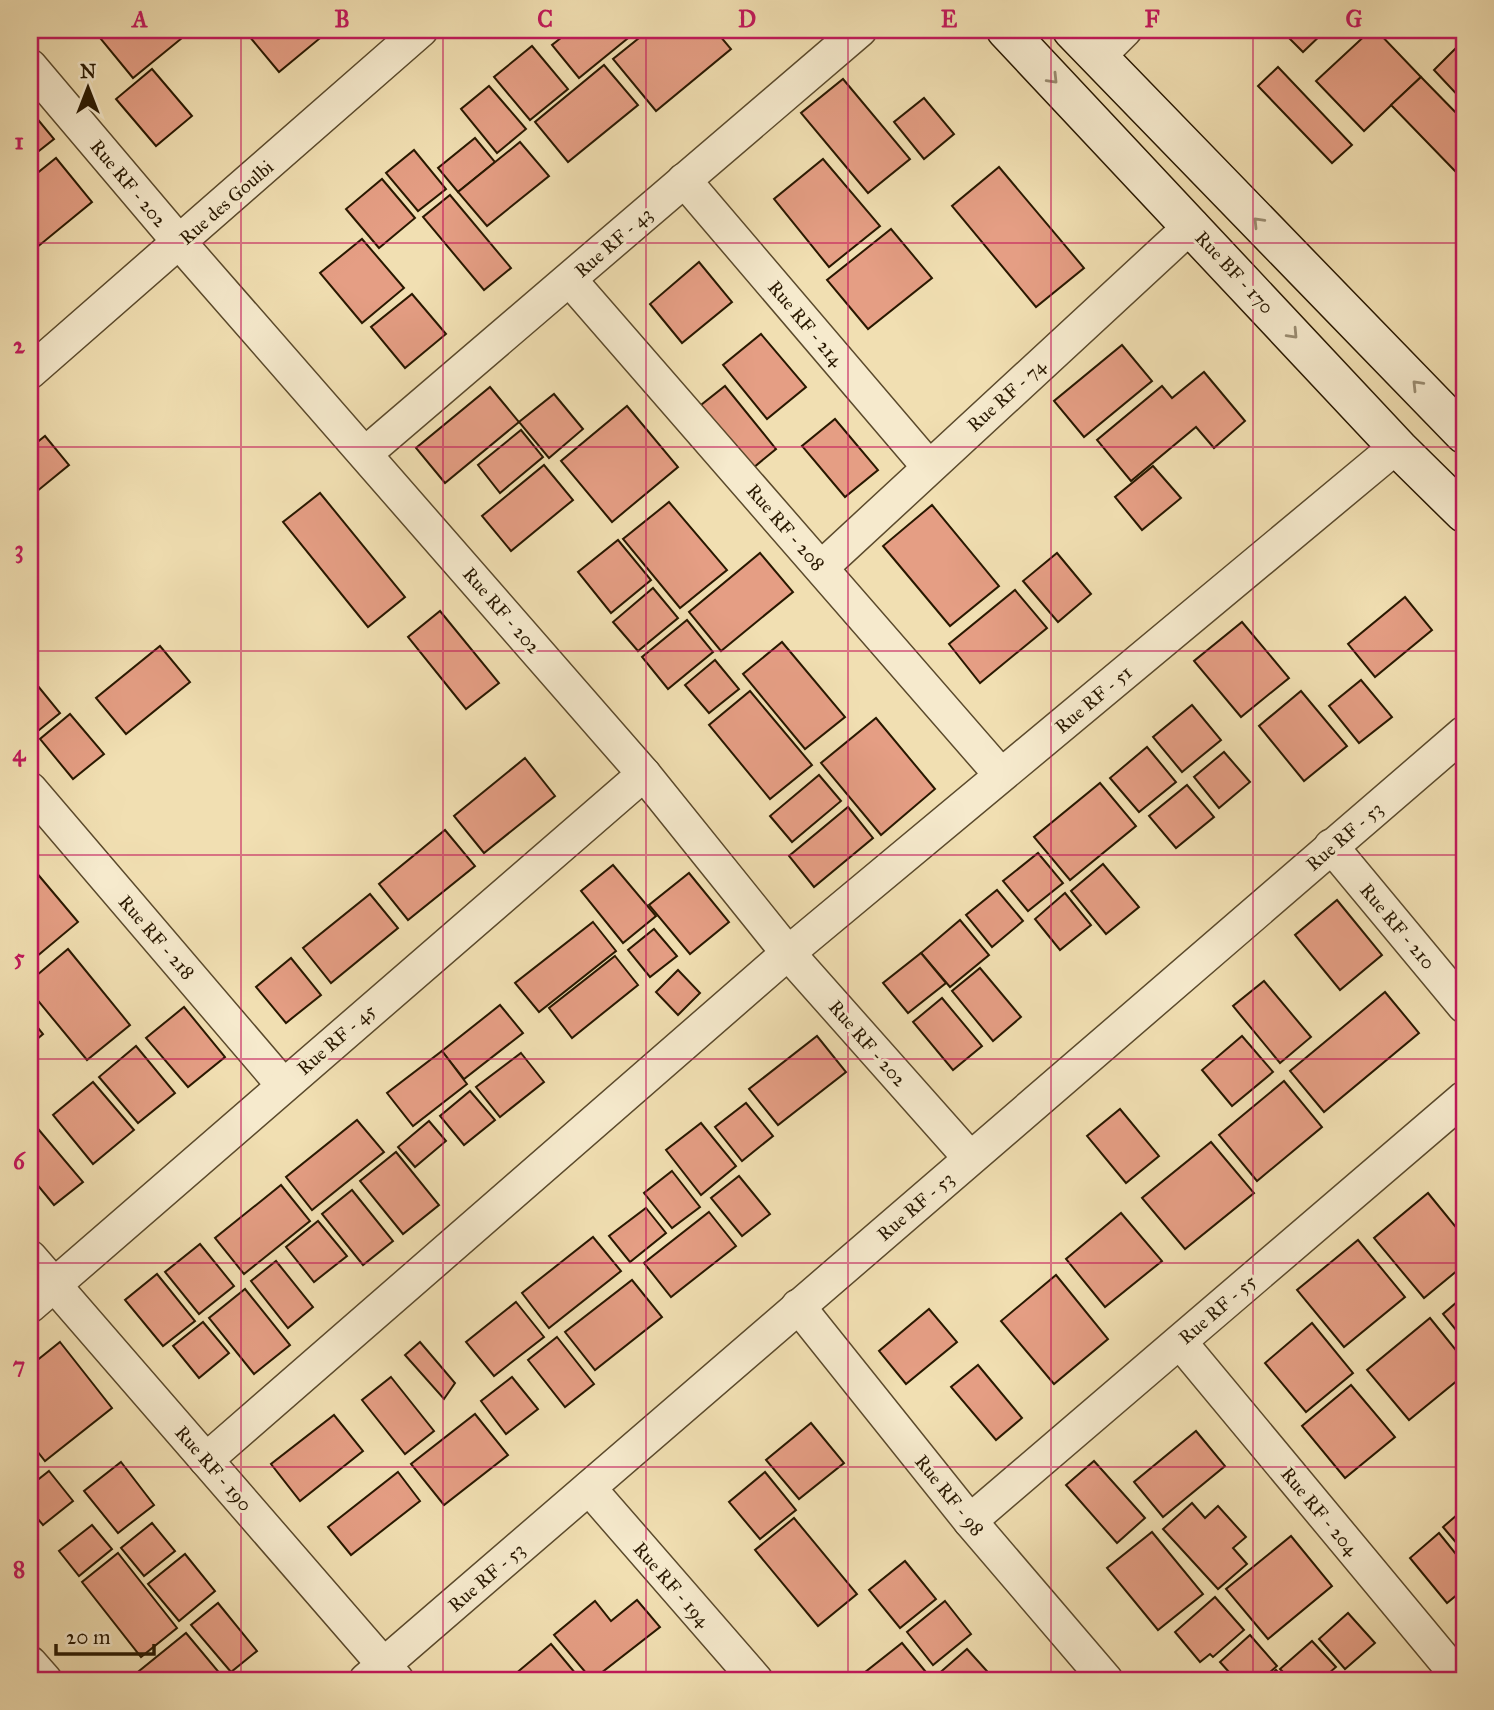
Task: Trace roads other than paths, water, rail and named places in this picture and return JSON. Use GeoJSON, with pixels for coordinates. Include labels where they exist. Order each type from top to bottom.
{"type":"FeatureCollection","features":[{"type":"Feature","properties":{"kind":"main road","name":"Rue BF - 170"},"geometry":{"type":"LineString","coordinates":[[1006,30],[1192,225],[1399,449],[1464,513]]}},
{"type":"Feature","properties":{"kind":"main road"},"geometry":{"type":"LineString","coordinates":[[1085,43],[1464,434]]}},
{"type":"Feature","properties":{"kind":"street","name":"Rue des Goulbi"},"geometry":{"type":"LineString","coordinates":[[30,372],[421,30]]}},
{"type":"Feature","properties":{"kind":"street","name":"Rue RF - 43"},"geometry":{"type":"LineString","coordinates":[[366,453],[860,30]]}},
{"type":"Feature","properties":{"kind":"street"},"geometry":{"type":"LineString","coordinates":[[1085,43],[1125,30]]}},
{"type":"Feature","properties":{"kind":"street","name":"Rue RF - 202"},"geometry":{"type":"LineString","coordinates":[[30,66],[180,243],[644,774],[788,953],[970,1158]]}},
{"type":"Feature","properties":{"kind":"street","name":"Rue RF - 214"},"geometry":{"type":"LineString","coordinates":[[684,180],[928,466]]}},
{"type":"Feature","properties":{"kind":"street","name":"Rue RF - 74"},"geometry":{"type":"LineString","coordinates":[[822,567],[928,466],[1192,225]]}},
{"type":"Feature","properties":{"kind":"street","name":"Rue RF - 208"},"geometry":{"type":"LineString","coordinates":[[570,280],[1001,775]]}},
{"type":"Feature","properties":{"kind":"street","name":"Rue RF - 51"},"geometry":{"type":"LineString","coordinates":[[206,1460],[788,953],[1385,456],[1399,449]]}},
{"type":"Feature","properties":{"kind":"street","name":"Rue RF - 53"},"geometry":{"type":"LineString","coordinates":[[382,1675],[589,1488],[798,1306],[1464,733]]}},
{"type":"Feature","properties":{"kind":"street","name":"Rue RF - 45"},"geometry":{"type":"LineString","coordinates":[[42,1295],[644,774]]}},
{"type":"Feature","properties":{"kind":"street","name":"Rue RF - 218"},"geometry":{"type":"LineString","coordinates":[[30,789],[283,1085]]}},
{"type":"Feature","properties":{"kind":"street","name":"Rue RF - 210"},"geometry":{"type":"LineString","coordinates":[[1331,846],[1464,1006]]}},
{"type":"Feature","properties":{"kind":"street","name":"Rue RF - 55"},"geometry":{"type":"LineString","coordinates":[[970,1521],[1464,1098]]}},
{"type":"Feature","properties":{"kind":"street","name":"Rue RF - 190"},"geometry":{"type":"LineString","coordinates":[[30,1257],[42,1295],[206,1460],[382,1675]]}},
{"type":"Feature","properties":{"kind":"street","name":"Rue RF - 98"},"geometry":{"type":"LineString","coordinates":[[798,1306],[970,1521],[1106,1680]]}},
{"type":"Feature","properties":{"kind":"street","name":"Rue RF - 204"},"geometry":{"type":"LineString","coordinates":[[1180,1342],[1458,1676]]}},
{"type":"Feature","properties":{"kind":"street","name":"Rue RF - 194"},"geometry":{"type":"LineString","coordinates":[[589,1488],[756,1680]]}},
{"type":"Feature","properties":{"kind":"street"},"geometry":{"type":"LineString","coordinates":[[30,1663],[45,1680]]}}]}
